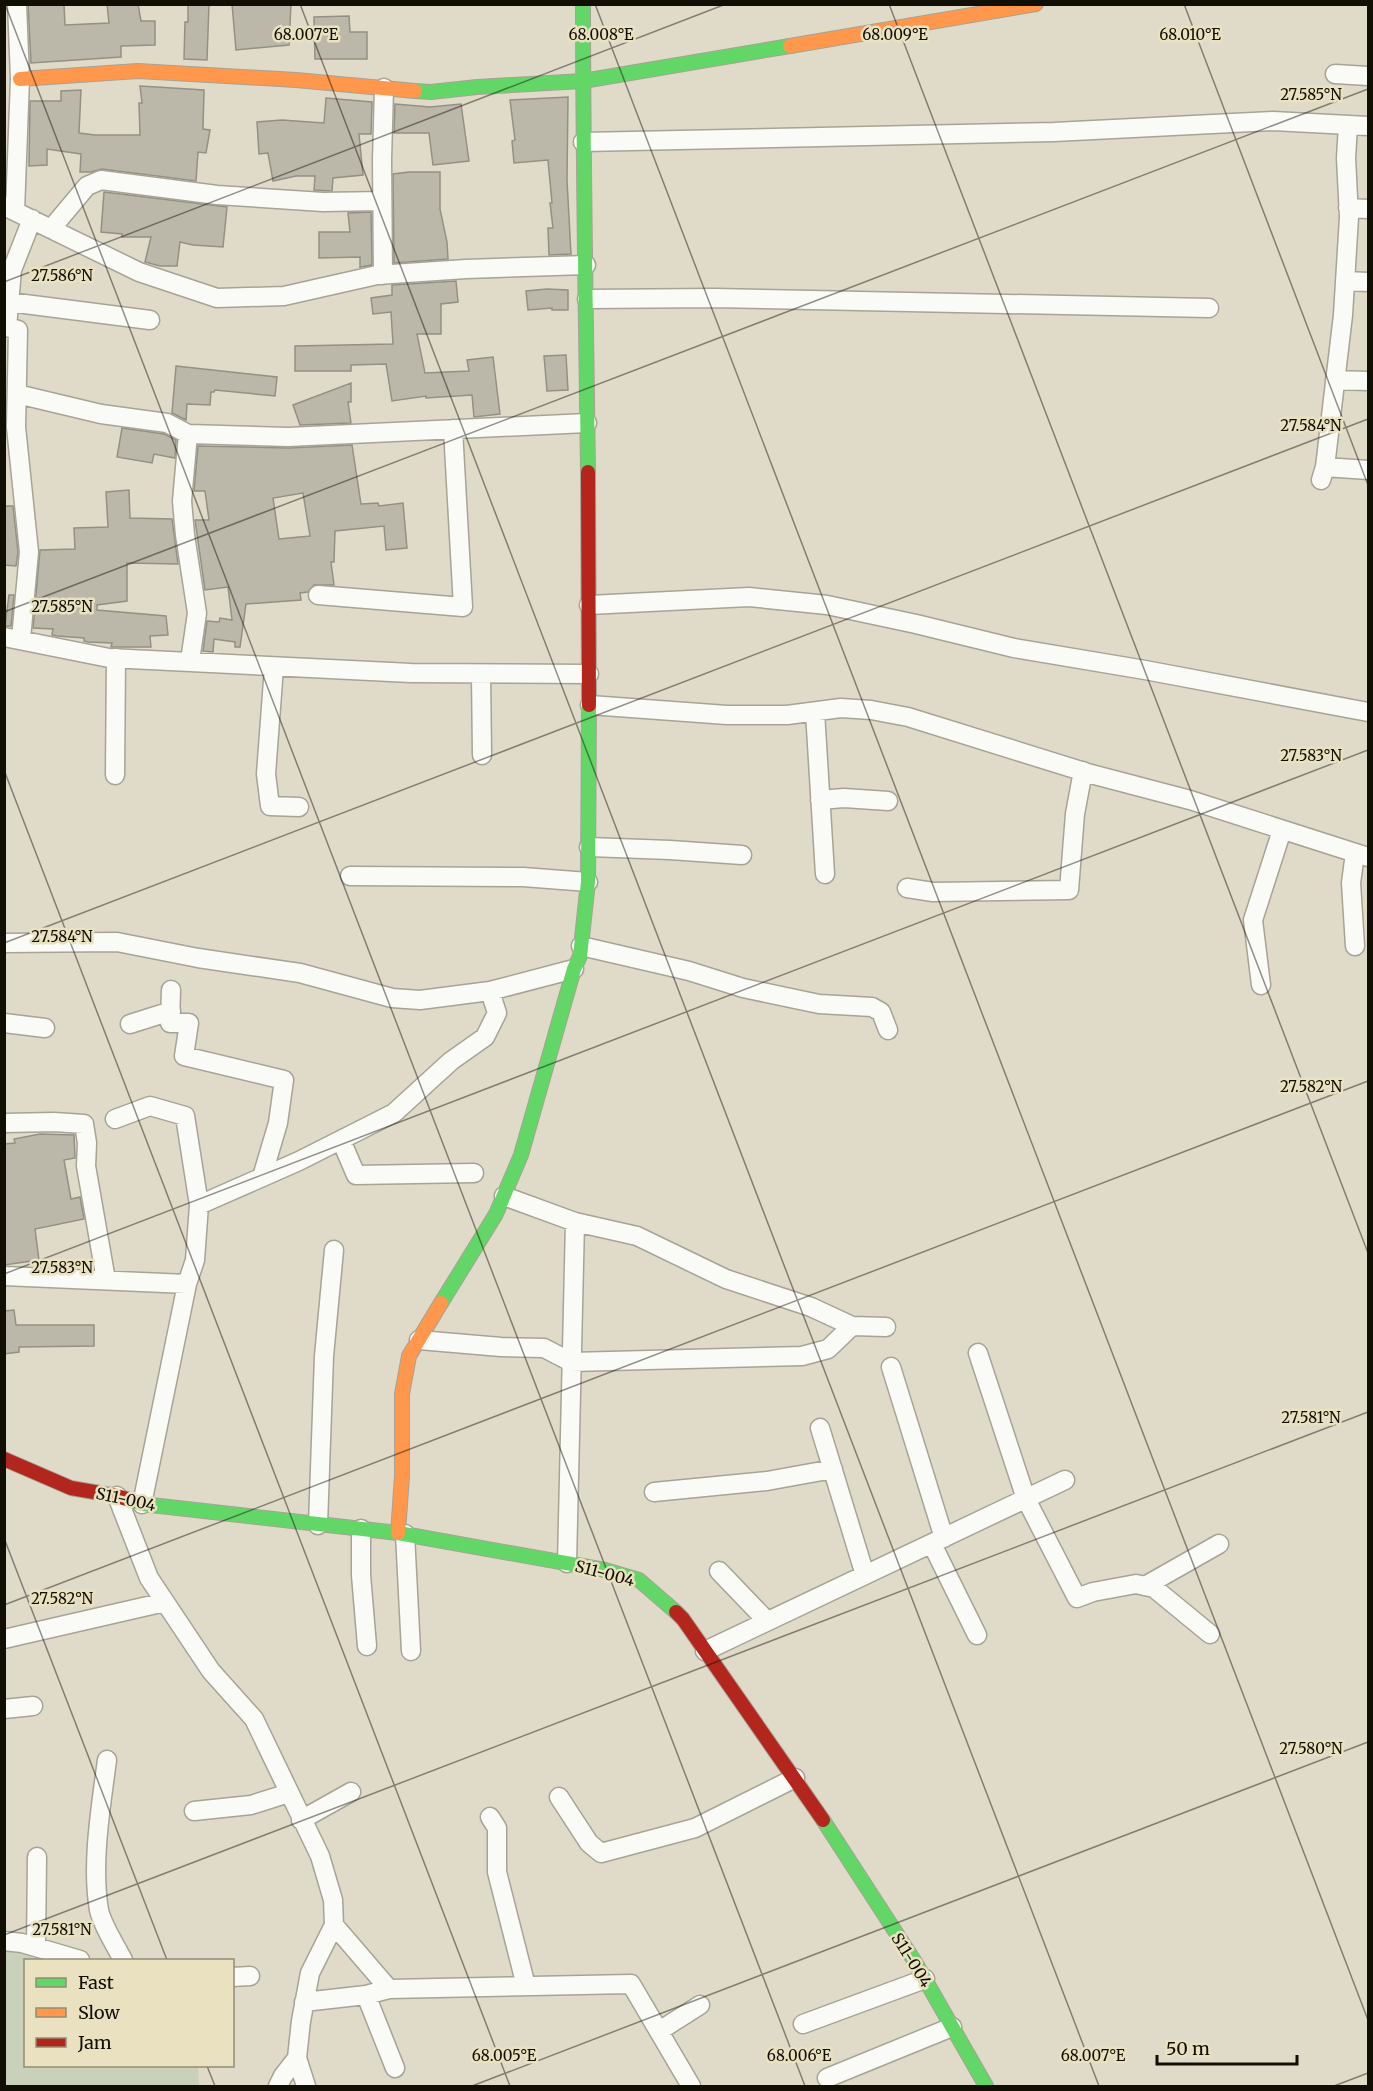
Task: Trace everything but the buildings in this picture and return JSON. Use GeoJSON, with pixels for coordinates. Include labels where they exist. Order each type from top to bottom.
{"type":"FeatureCollection","features":[{"type":"Feature","properties":{"kind":"street"},"geometry":{"type":"LineString","coordinates":[[17,4],[20,79],[10,209],[139,272],[217,298],[284,296],[383,275],[466,269],[586,265]]}},
{"type":"Feature","properties":{"kind":"street"},"geometry":{"type":"LineString","coordinates":[[411,1651],[401,1533],[402,1394],[409,1356],[496,1214],[521,1155],[574,969],[580,956],[588,882],[590,705],[583,4]]}},
{"type":"Feature","properties":{"kind":"street"},"geometry":{"type":"LineString","coordinates":[[20,79],[138,71],[296,80],[431,92],[583,81],[1036,4]]}},
{"type":"Feature","properties":{"kind":"street"},"geometry":{"type":"LineString","coordinates":[[1335,74],[1368,75]]}},
{"type":"Feature","properties":{"kind":"street"},"geometry":{"type":"LineString","coordinates":[[383,275],[384,88]]}},
{"type":"Feature","properties":{"kind":"street"},"geometry":{"type":"LineString","coordinates":[[583,142],[1054,132],[1274,121],[1368,126]]}},
{"type":"Feature","properties":{"kind":"street"},"geometry":{"type":"LineString","coordinates":[[1348,125],[1346,158],[1348,208],[1343,315],[1323,473],[1368,471]]}},
{"type":"Feature","properties":{"kind":"street"},"geometry":{"type":"LineString","coordinates":[[51,229],[87,186],[101,180],[217,195],[323,202],[382,201]]}},
{"type":"Feature","properties":{"kind":"street"},"geometry":{"type":"LineString","coordinates":[[1348,208],[1368,209]]}},
{"type":"Feature","properties":{"kind":"street"},"geometry":{"type":"LineString","coordinates":[[32,219],[12,270],[6,327],[18,330],[16,427],[29,552],[13,638],[116,658],[274,667],[480,674],[589,674]]}},
{"type":"Feature","properties":{"kind":"street"},"geometry":{"type":"LineString","coordinates":[[1345,281],[1368,282]]}},
{"type":"Feature","properties":{"kind":"street"},"geometry":{"type":"LineString","coordinates":[[587,299],[715,298],[1209,308]]}},
{"type":"Feature","properties":{"kind":"street"},"geometry":{"type":"LineString","coordinates":[[9,302],[150,320]]}},
{"type":"Feature","properties":{"kind":"street"},"geometry":{"type":"LineString","coordinates":[[1335,380],[1368,381]]}},
{"type":"Feature","properties":{"kind":"street"},"geometry":{"type":"LineString","coordinates":[[17,394],[101,414],[167,423],[188,434],[288,437],[587,423]]}},
{"type":"Feature","properties":{"kind":"street"},"geometry":{"type":"LineString","coordinates":[[318,595],[463,607],[453,429]]}},
{"type":"Feature","properties":{"kind":"street"},"geometry":{"type":"LineString","coordinates":[[188,434],[182,501],[197,613],[190,661]]}},
{"type":"Feature","properties":{"kind":"street"},"geometry":{"type":"LineString","coordinates":[[589,605],[749,597],[826,605],[1014,648],[1368,712]]}},
{"type":"Feature","properties":{"kind":"street"},"geometry":{"type":"LineString","coordinates":[[115,775],[116,658]]}},
{"type":"Feature","properties":{"kind":"street"},"geometry":{"type":"LineString","coordinates":[[274,667],[266,774],[270,806],[299,807]]}},
{"type":"Feature","properties":{"kind":"street"},"geometry":{"type":"LineString","coordinates":[[480,674],[482,755]]}},
{"type":"Feature","properties":{"kind":"street"},"geometry":{"type":"LineString","coordinates":[[590,705],[727,715],[787,715],[841,708],[871,710],[908,717],[1083,771],[1190,800],[1362,855],[1352,883],[1355,946]]}},
{"type":"Feature","properties":{"kind":"street"},"geometry":{"type":"LineString","coordinates":[[815,711],[825,874]]}},
{"type":"Feature","properties":{"kind":"street"},"geometry":{"type":"LineString","coordinates":[[907,888],[933,892],[1069,890],[1075,814],[1083,771]]}},
{"type":"Feature","properties":{"kind":"street"},"geometry":{"type":"LineString","coordinates":[[820,800],[844,798],[888,801]]}},
{"type":"Feature","properties":{"kind":"street"},"geometry":{"type":"LineString","coordinates":[[1262,986],[1253,920],[1282,830]]}},
{"type":"Feature","properties":{"kind":"street"},"geometry":{"type":"LineString","coordinates":[[589,848],[742,855]]}},
{"type":"Feature","properties":{"kind":"street"},"geometry":{"type":"LineString","coordinates":[[350,876],[523,877],[588,882]]}},
{"type":"Feature","properties":{"kind":"street"},"geometry":{"type":"LineString","coordinates":[[4,943],[117,942],[198,958],[300,973],[392,998],[420,1000],[490,991],[574,969]]}},
{"type":"Feature","properties":{"kind":"street"},"geometry":{"type":"LineString","coordinates":[[581,946],[689,971],[743,988],[819,1004],[872,1007],[881,1012],[888,1030]]}},
{"type":"Feature","properties":{"kind":"street"},"geometry":{"type":"LineString","coordinates":[[171,990],[170,1023],[189,1023],[184,1056],[284,1080],[278,1123],[262,1177]]}},
{"type":"Feature","properties":{"kind":"street"},"geometry":{"type":"LineString","coordinates":[[199,1205],[341,1140],[394,1113],[451,1061],[485,1037],[497,1013],[490,991]]}},
{"type":"Feature","properties":{"kind":"street"},"geometry":{"type":"LineString","coordinates":[[130,1024],[171,1011]]}},
{"type":"Feature","properties":{"kind":"street"},"geometry":{"type":"LineString","coordinates":[[4,1023],[45,1028]]}},
{"type":"Feature","properties":{"kind":"street"},"geometry":{"type":"LineString","coordinates":[[116,1119],[150,1106],[185,1116],[199,1205],[195,1260],[187,1284],[142,1504]]}},
{"type":"Feature","properties":{"kind":"street"},"geometry":{"type":"LineString","coordinates":[[4,1123],[84,1124],[87,1143],[86,1166],[106,1280]]}},
{"type":"Feature","properties":{"kind":"street"},"geometry":{"type":"LineString","coordinates":[[341,1140],[356,1175],[474,1173]]}},
{"type":"Feature","properties":{"kind":"street"},"geometry":{"type":"LineString","coordinates":[[504,1196],[575,1222],[637,1236],[726,1279],[811,1307],[852,1326],[886,1327]]}},
{"type":"Feature","properties":{"kind":"street"},"geometry":{"type":"LineString","coordinates":[[567,1563],[575,1222]]}},
{"type":"Feature","properties":{"kind":"street"},"geometry":{"type":"LineString","coordinates":[[318,1525],[324,1356],[334,1250]]}},
{"type":"Feature","properties":{"kind":"street"},"geometry":{"type":"LineString","coordinates":[[4,1276],[187,1284]]}},
{"type":"Feature","properties":{"kind":"street"},"geometry":{"type":"LineString","coordinates":[[419,1340],[544,1348],[571,1362],[802,1356],[828,1350],[852,1326]]}},
{"type":"Feature","properties":{"kind":"street"},"geometry":{"type":"LineString","coordinates":[[978,1353],[1026,1499],[1077,1598],[1093,1592],[1136,1584],[1154,1588],[1210,1634]]}},
{"type":"Feature","properties":{"kind":"street"},"geometry":{"type":"LineString","coordinates":[[891,1367],[938,1541],[977,1635]]}},
{"type":"Feature","properties":{"kind":"street"},"geometry":{"type":"LineString","coordinates":[[820,1428],[865,1575]]}},
{"type":"Feature","properties":{"kind":"street","name":"S11-004"},"geometry":{"type":"LineString","coordinates":[[4,1459],[72,1488],[117,1496],[142,1504],[401,1533],[605,1570],[639,1580],[683,1619],[795,1778],[925,1979],[952,2027],[979,2084]]}},
{"type":"Feature","properties":{"kind":"street"},"geometry":{"type":"LineString","coordinates":[[654,1491],[767,1482],[833,1469]]}},
{"type":"Feature","properties":{"kind":"street"},"geometry":{"type":"LineString","coordinates":[[705,1651],[1065,1480]]}},
{"type":"Feature","properties":{"kind":"street"},"geometry":{"type":"LineString","coordinates":[[117,1496],[149,1578],[211,1671],[254,1719],[320,1856],[333,1900],[334,1925],[310,1973],[300,2021],[297,2058],[306,2086]]}},
{"type":"Feature","properties":{"kind":"street"},"geometry":{"type":"LineString","coordinates":[[361,1529],[361,1575],[367,1646]]}},
{"type":"Feature","properties":{"kind":"street"},"geometry":{"type":"LineString","coordinates":[[1145,1586],[1218,1544]]}},
{"type":"Feature","properties":{"kind":"street"},"geometry":{"type":"LineString","coordinates":[[719,1571],[767,1622]]}},
{"type":"Feature","properties":{"kind":"street"},"geometry":{"type":"LineString","coordinates":[[4,1639],[165,1602]]}},
{"type":"Feature","properties":{"kind":"street"},"geometry":{"type":"LineString","coordinates":[[4,1709],[33,1706]]}},
{"type":"Feature","properties":{"kind":"street"},"geometry":{"type":"LineString","coordinates":[[107,1760],[98,1829],[97,1882],[100,1912],[123,1959]]}},
{"type":"Feature","properties":{"kind":"street"},"geometry":{"type":"LineString","coordinates":[[559,1797],[589,1843],[601,1853],[695,1828],[795,1778]]}},
{"type":"Feature","properties":{"kind":"street"},"geometry":{"type":"LineString","coordinates":[[301,1820],[351,1792]]}},
{"type":"Feature","properties":{"kind":"street"},"geometry":{"type":"LineString","coordinates":[[194,1811],[251,1805],[289,1793]]}},
{"type":"Feature","properties":{"kind":"street"},"geometry":{"type":"LineString","coordinates":[[490,1817],[497,1828],[497,1872],[526,1986]]}},
{"type":"Feature","properties":{"kind":"street"},"geometry":{"type":"LineString","coordinates":[[36,1947],[37,1857]]}},
{"type":"Feature","properties":{"kind":"street"},"geometry":{"type":"LineString","coordinates":[[334,1925],[389,1989]]}},
{"type":"Feature","properties":{"kind":"street"},"geometry":{"type":"LineString","coordinates":[[4,1941],[36,1947],[77,1959]]}},
{"type":"Feature","properties":{"kind":"street"},"geometry":{"type":"LineString","coordinates":[[803,2024],[925,1979]]}},
{"type":"Feature","properties":{"kind":"street"},"geometry":{"type":"LineString","coordinates":[[304,2002],[366,1995],[389,1989],[631,1984],[691,2086]]}},
{"type":"Feature","properties":{"kind":"street"},"geometry":{"type":"LineString","coordinates":[[366,1995],[395,2068]]}},
{"type":"Feature","properties":{"kind":"street"},"geometry":{"type":"LineString","coordinates":[[659,2031],[700,2005]]}},
{"type":"Feature","properties":{"kind":"street"},"geometry":{"type":"LineString","coordinates":[[826,2078],[952,2027]]}},
{"type":"Feature","properties":{"kind":"street"},"geometry":{"type":"LineString","coordinates":[[278,2086],[282,2076],[297,2058]]}},
{"type":"Feature","properties":{"kind":"green space"},"geometry":{"type":"Polygon","coordinates":[[[4,1949],[51,1959],[24,1959],[24,2067],[198,2067],[199,2086],[5,2086],[4,1949]]]}},
{"type":"Feature","properties":{"kind":"traffic: fast"},"geometry":{"type":"LineString","coordinates":[[583,4],[588,472]]}},
{"type":"Feature","properties":{"kind":"traffic: fast"},"geometry":{"type":"LineString","coordinates":[[415,91],[431,92],[583,81],[790,46]]}},
{"type":"Feature","properties":{"kind":"traffic: fast"},"geometry":{"type":"LineString","coordinates":[[441,1303],[496,1214],[521,1155],[574,969],[580,956],[588,882],[589,705]]}},
{"type":"Feature","properties":{"kind":"traffic: fast"},"geometry":{"type":"LineString","coordinates":[[133,1501],[142,1504],[398,1533],[605,1570],[639,1580],[676,1612]]}},
{"type":"Feature","properties":{"kind":"traffic: fast"},"geometry":{"type":"LineString","coordinates":[[823,1820],[915,1962],[986,2086]]}},
{"type":"Feature","properties":{"kind":"traffic: slow"},"geometry":{"type":"LineString","coordinates":[[790,46],[1036,4]]}},
{"type":"Feature","properties":{"kind":"traffic: slow"},"geometry":{"type":"LineString","coordinates":[[20,79],[138,71],[296,80],[415,91]]}},
{"type":"Feature","properties":{"kind":"traffic: slow"},"geometry":{"type":"LineString","coordinates":[[398,1533],[402,1476],[402,1394],[409,1356],[441,1303]]}},
{"type":"Feature","properties":{"kind":"traffic: jam"},"geometry":{"type":"LineString","coordinates":[[588,472],[589,705]]}},
{"type":"Feature","properties":{"kind":"traffic: jam"},"geometry":{"type":"LineString","coordinates":[[4,1459],[71,1488],[133,1501]]}},
{"type":"Feature","properties":{"kind":"traffic: jam"},"geometry":{"type":"LineString","coordinates":[[676,1612],[823,1820]]}}]}
